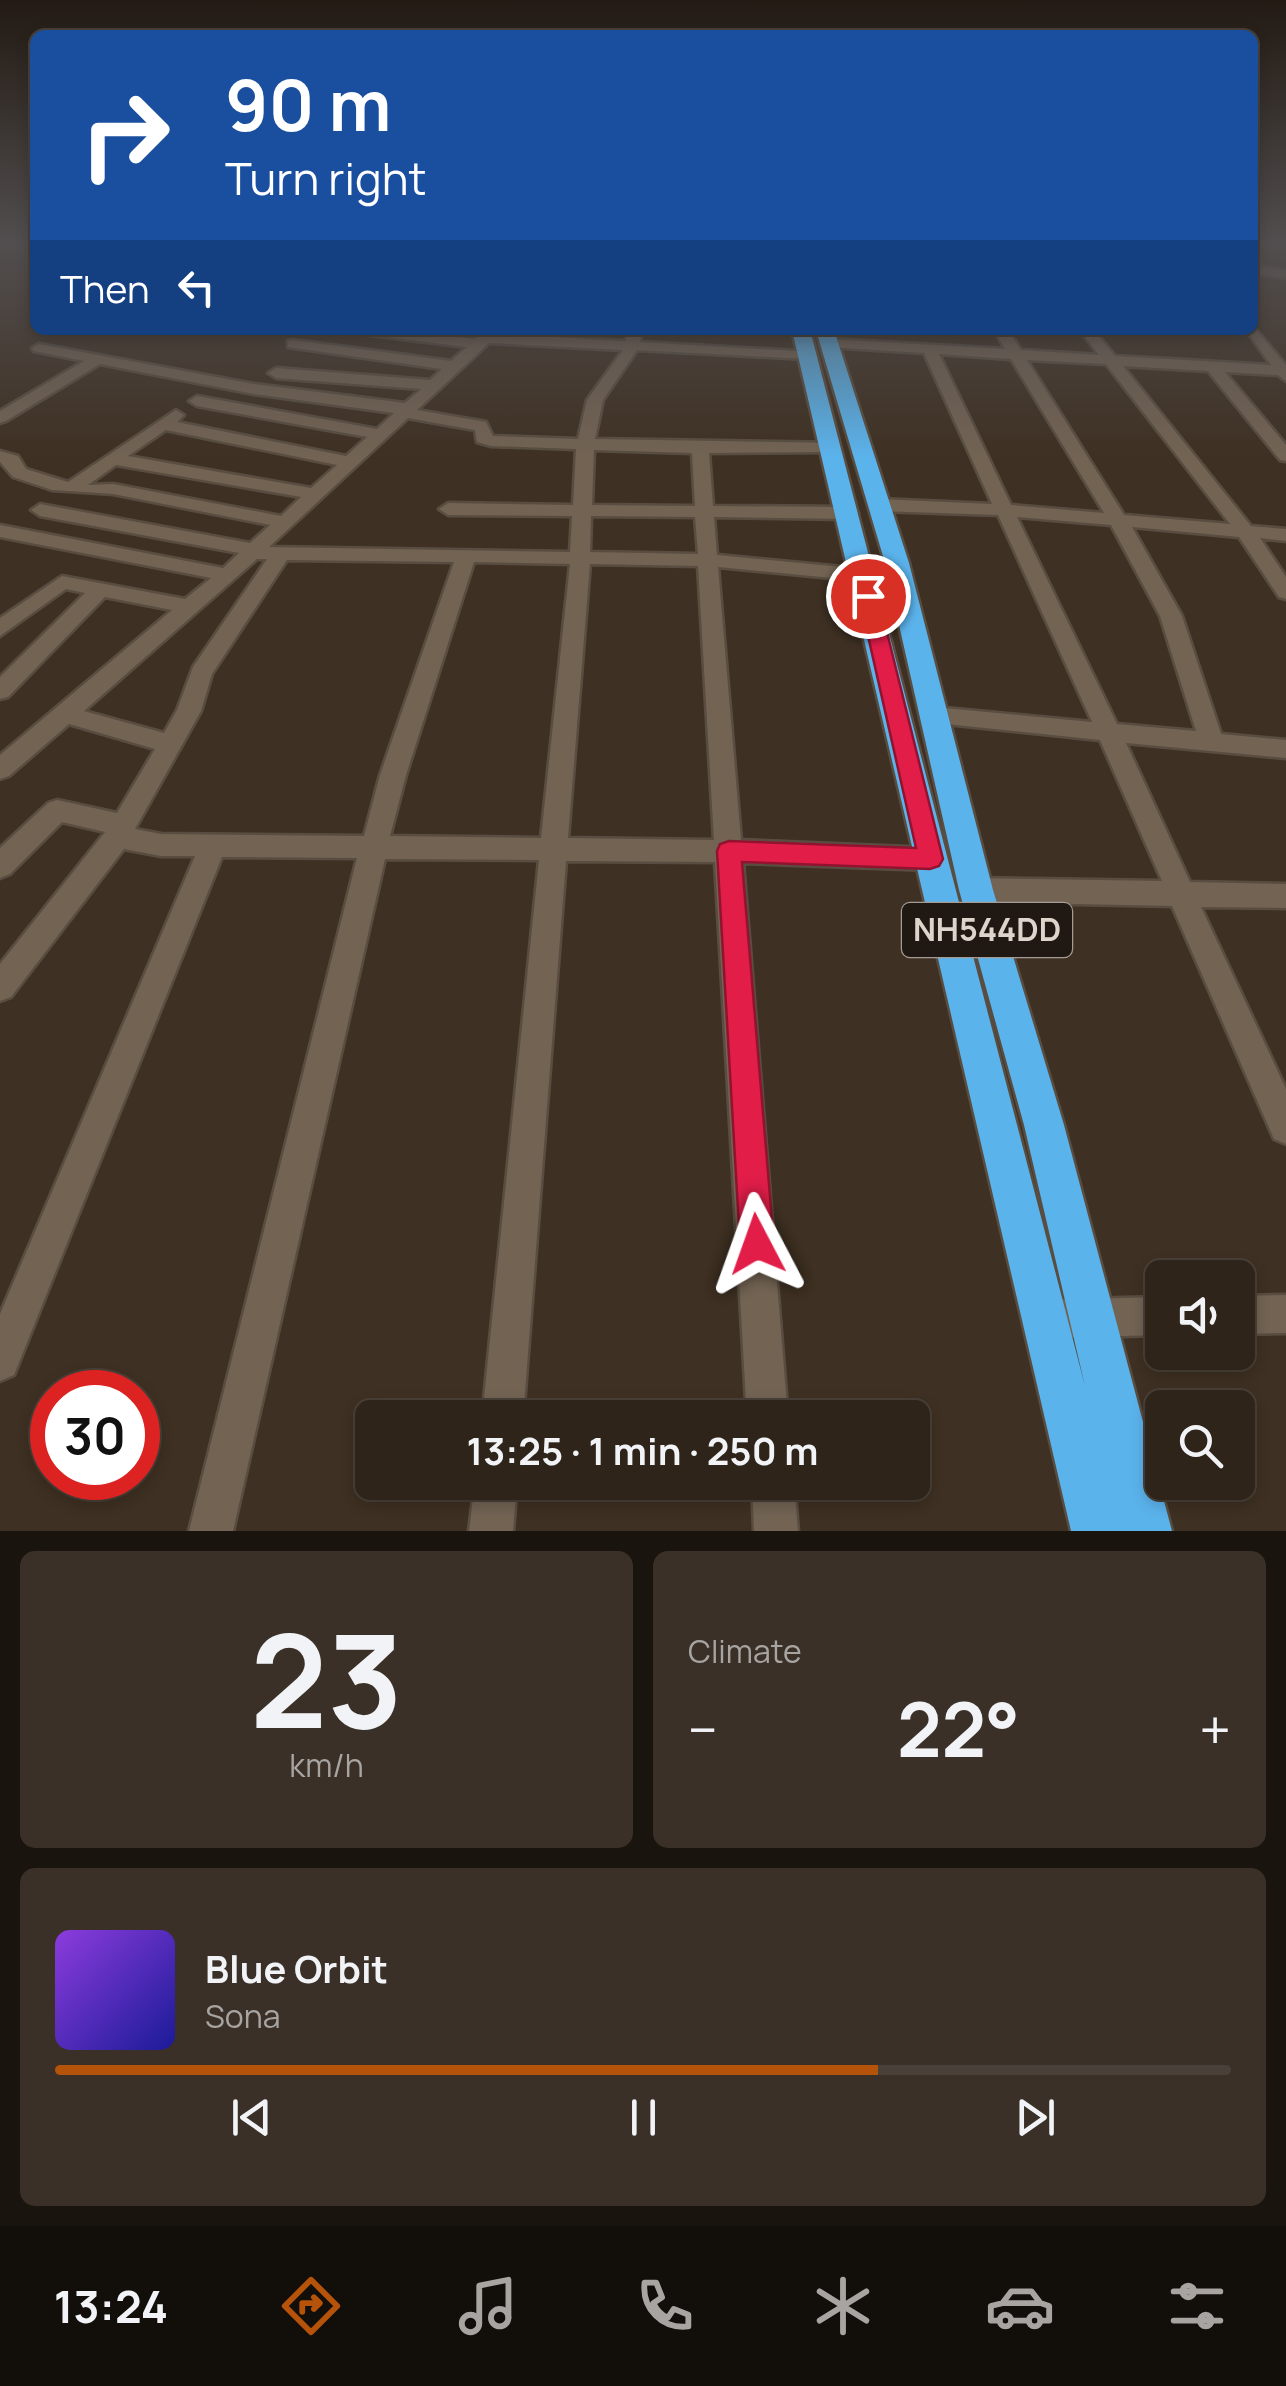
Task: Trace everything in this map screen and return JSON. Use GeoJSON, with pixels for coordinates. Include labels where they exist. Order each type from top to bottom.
{"type":"FeatureCollection","features":[{"type":"Feature","properties":{"kind":"highway","name":"NH544DD"},"geometry":{"type":"LineString","coordinates":[[816,340],[832,447],[864,509],[863,575],[1097,1531]]}},
{"type":"Feature","properties":{"kind":"highway","name":"NH544DD"},"geometry":{"type":"LineString","coordinates":[[816,340],[864,509],[935,716],[976,890],[1044,1125],[1146,1531]]}},
{"type":"Feature","properties":{"kind":"street"},"geometry":{"type":"LineString","coordinates":[[450,335],[816,340],[1285,373]]}},
{"type":"Feature","properties":{"kind":"street"},"geometry":{"type":"LineString","coordinates":[[1004,335],[1119,521],[1171,616],[1211,741]]}},
{"type":"Feature","properties":{"kind":"street"},"geometry":{"type":"LineString","coordinates":[[1092,335],[1245,531],[1286,592]]}},
{"type":"Feature","properties":{"kind":"street"},"geometry":{"type":"LineString","coordinates":[[1256,335],[1285,373]]}},
{"type":"Feature","properties":{"kind":"street"},"geometry":{"type":"LineString","coordinates":[[0,769],[227,576],[485,337]]}},
{"type":"Feature","properties":{"kind":"street"},"geometry":{"type":"LineString","coordinates":[[504,1400],[580,558],[586,443],[596,400],[628,357],[634,338]]}},
{"type":"Feature","properties":{"kind":"street"},"geometry":{"type":"LineString","coordinates":[[293,344],[452,366]]}},
{"type":"Feature","properties":{"kind":"street"},"geometry":{"type":"LineString","coordinates":[[39,348],[221,383],[404,410],[480,426],[483,438],[492,441],[700,448],[832,447]]}},
{"type":"Feature","properties":{"kind":"street"},"geometry":{"type":"LineString","coordinates":[[929,349],[1181,893],[1274,1073],[1286,1128]]}},
{"type":"Feature","properties":{"kind":"street"},"geometry":{"type":"LineString","coordinates":[[0,418],[98,359]]}},
{"type":"Feature","properties":{"kind":"street"},"geometry":{"type":"LineString","coordinates":[[1214,367],[1286,456]]}},
{"type":"Feature","properties":{"kind":"street"},"geometry":{"type":"LineString","coordinates":[[276,372],[430,385]]}},
{"type":"Feature","properties":{"kind":"street"},"geometry":{"type":"LineString","coordinates":[[73,487],[221,383]]}},
{"type":"Feature","properties":{"kind":"street"},"geometry":{"type":"LineString","coordinates":[[196,400],[378,434]]}},
{"type":"Feature","properties":{"kind":"street"},"geometry":{"type":"LineString","coordinates":[[163,424],[349,462]]}},
{"type":"Feature","properties":{"kind":"street"},"geometry":{"type":"LineString","coordinates":[[700,448],[711,560],[767,1400]]}},
{"type":"Feature","properties":{"kind":"street"},"geometry":{"type":"LineString","coordinates":[[113,458],[314,494]]}},
{"type":"Feature","properties":{"kind":"street"},"geometry":{"type":"LineString","coordinates":[[5,463],[23,476],[73,487],[92,491],[113,489],[284,522]]}},
{"type":"Feature","properties":{"kind":"street"},"geometry":{"type":"LineString","coordinates":[[448,509],[1004,510],[1286,535]]}},
{"type":"Feature","properties":{"kind":"street"},"geometry":{"type":"LineString","coordinates":[[40,510],[253,552],[711,560],[863,575]]}},
{"type":"Feature","properties":{"kind":"street"},"geometry":{"type":"LineString","coordinates":[[5,537],[227,576]]}},
{"type":"Feature","properties":{"kind":"street"},"geometry":{"type":"LineString","coordinates":[[2,979],[120,831],[189,711],[201,673],[281,554]]}},
{"type":"Feature","properties":{"kind":"street"},"geometry":{"type":"LineString","coordinates":[[211,1531],[374,846],[393,775],[466,557]]}},
{"type":"Feature","properties":{"kind":"street"},"geometry":{"type":"LineString","coordinates":[[0,629],[62,582],[190,607]]}},
{"type":"Feature","properties":{"kind":"street"},"geometry":{"type":"LineString","coordinates":[[0,691],[101,590]]}},
{"type":"Feature","properties":{"kind":"street"},"geometry":{"type":"LineString","coordinates":[[66,714],[170,744]]}},
{"type":"Feature","properties":{"kind":"street"},"geometry":{"type":"LineString","coordinates":[[935,716],[1286,749]]}},
{"type":"Feature","properties":{"kind":"street"},"geometry":{"type":"LineString","coordinates":[[0,866],[57,810],[120,831],[148,845],[729,851],[930,859]]}},
{"type":"Feature","properties":{"kind":"street"},"geometry":{"type":"LineString","coordinates":[[0,1361],[213,846]]}},
{"type":"Feature","properties":{"kind":"street"},"geometry":{"type":"LineString","coordinates":[[976,890],[1286,896]]}},
{"type":"Feature","properties":{"kind":"street"},"geometry":{"type":"LineString","coordinates":[[1255,1315],[1286,1314]]}},
{"type":"Feature","properties":{"kind":"street"},"geometry":{"type":"LineString","coordinates":[[1044,1319],[1145,1316]]}},
{"type":"Feature","properties":{"kind":"street"},"geometry":{"type":"LineString","coordinates":[[491,1531],[494,1500]]}},
{"type":"Feature","properties":{"kind":"street"},"geometry":{"type":"LineString","coordinates":[[773,1500],[776,1531]]}},
{"type":"Feature","properties":{"kind":"route"},"geometry":{"type":"LineString","coordinates":[[757,1244],[729,851],[930,859],[868,596]]}}]}
